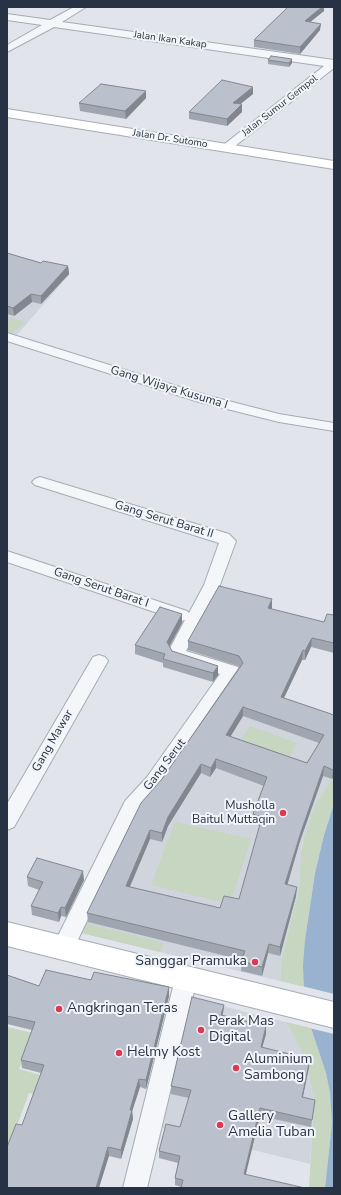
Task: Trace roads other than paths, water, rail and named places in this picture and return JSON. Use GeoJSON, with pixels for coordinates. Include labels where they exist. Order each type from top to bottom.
{"type":"FeatureCollection","features":[{"type":"Feature","properties":{"kind":"main road","name":"Jalan Dr. Sutomo"},"geometry":{"type":"LineString","coordinates":[[9,116],[334,165]]}},
{"type":"Feature","properties":{"kind":"main road"},"geometry":{"type":"LineString","coordinates":[[7,934],[334,1015]]}},
{"type":"Feature","properties":{"kind":"street"},"geometry":{"type":"LineString","coordinates":[[7,49],[81,7]]}},
{"type":"Feature","properties":{"kind":"street","name":"Jalan Ikan Kakap"},"geometry":{"type":"LineString","coordinates":[[7,17],[334,63]]}},
{"type":"Feature","properties":{"kind":"street","name":"Jalan Sumur Gempol"},"geometry":{"type":"LineString","coordinates":[[226,148],[334,63]]}},
{"type":"Feature","properties":{"kind":"street","name":"Gang Wijaya Kusuma I"},"geometry":{"type":"LineString","coordinates":[[7,337],[204,399],[279,418],[334,427]]}},
{"type":"Feature","properties":{"kind":"street","name":"Gang Serut Barat II"},"geometry":{"type":"LineString","coordinates":[[40,482],[226,539],[228,544],[219,567],[194,620]]}},
{"type":"Feature","properties":{"kind":"street","name":"Gang Serut Barat I"},"geometry":{"type":"LineString","coordinates":[[7,556],[194,620]]}},
{"type":"Feature","properties":{"kind":"street","name":"Gang Serut"},"geometry":{"type":"LineString","coordinates":[[62,948],[132,806],[154,782],[232,671],[177,653],[194,620]]}},
{"type":"Feature","properties":{"kind":"street","name":"Gang Mawar"},"geometry":{"type":"LineString","coordinates":[[7,822],[99,661]]}},
{"type":"Feature","properties":{"kind":"street"},"geometry":{"type":"LineString","coordinates":[[135,1188],[186,979]]}},
{"type":"Feature","properties":{"kind":"water"},"geometry":{"type":"Polygon","coordinates":[[[334,804],[334,1188],[325,1188],[332,1123],[330,1093],[326,1073],[311,1028],[304,987],[303,966],[305,940],[315,873],[324,835],[334,804]]]}},
{"type":"Feature","properties":{"kind":"place","name":"Musholla Baitul Muttaqin"},"geometry":{"type":"Point","coordinates":[283,813]}},
{"type":"Feature","properties":{"kind":"place","name":"Sanggar Pramuka"},"geometry":{"type":"Point","coordinates":[255,962]}},
{"type":"Feature","properties":{"kind":"place","name":"Angkringan Teras"},"geometry":{"type":"Point","coordinates":[59,1009]}},
{"type":"Feature","properties":{"kind":"place","name":"Perak Mas Digital"},"geometry":{"type":"Point","coordinates":[201,1030]}},
{"type":"Feature","properties":{"kind":"place","name":"Helmy Kost"},"geometry":{"type":"Point","coordinates":[119,1053]}},
{"type":"Feature","properties":{"kind":"place","name":"Aluminium Sambong"},"geometry":{"type":"Point","coordinates":[236,1068]}},
{"type":"Feature","properties":{"kind":"place","name":"Gallery Amelia Tuban"},"geometry":{"type":"Point","coordinates":[220,1125]}}]}
